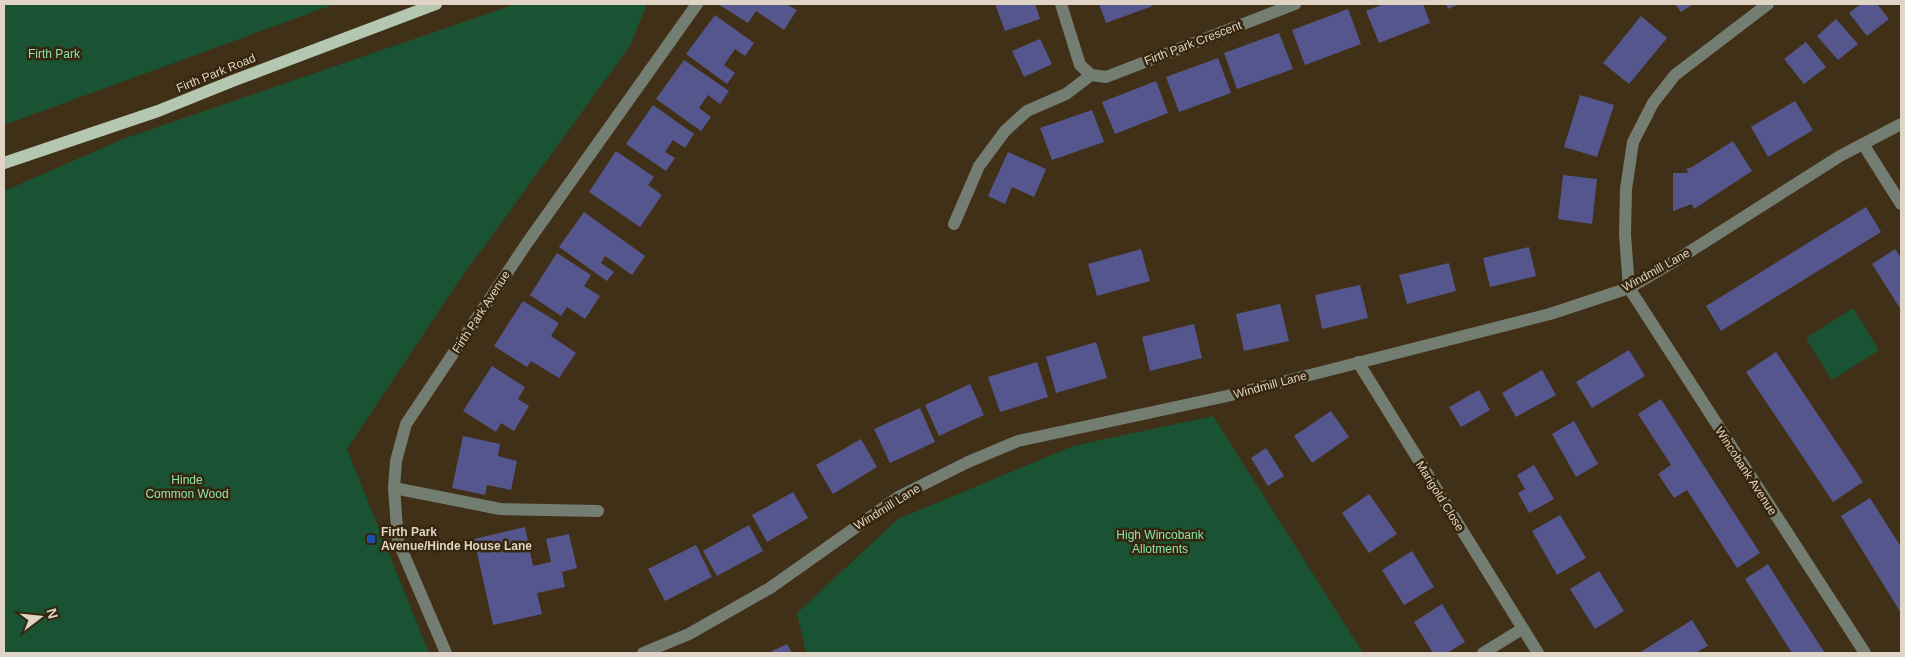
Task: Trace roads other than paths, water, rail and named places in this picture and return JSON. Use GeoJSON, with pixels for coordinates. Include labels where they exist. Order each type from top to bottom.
{"type":"FeatureCollection","features":[{"type":"Feature","properties":{"kind":"main road","name":"Firth Park Road"},"geometry":{"type":"LineString","coordinates":[[4,163],[158,111],[436,4]]}},
{"type":"Feature","properties":{"kind":"street","name":"Firth Park Avenue"},"geometry":{"type":"LineString","coordinates":[[446,653],[398,541],[394,488],[396,462],[406,424],[526,243],[697,4]]}},
{"type":"Feature","properties":{"kind":"street"},"geometry":{"type":"LineString","coordinates":[[954,224],[979,166],[1005,131],[1027,111],[1066,94],[1091,75],[1080,65],[1061,4]]}},
{"type":"Feature","properties":{"kind":"street","name":"Firth Park Crescent"},"geometry":{"type":"LineString","coordinates":[[1091,75],[1106,77],[1295,4]]}},
{"type":"Feature","properties":{"kind":"street"},"geometry":{"type":"LineString","coordinates":[[1629,288],[1625,235],[1626,189],[1634,142],[1653,103],[1675,75],[1768,4]]}},
{"type":"Feature","properties":{"kind":"street","name":"Windmill Lane"},"geometry":{"type":"LineString","coordinates":[[643,653],[689,634],[770,588],[900,496],[968,462],[1018,441],[1227,396],[1550,314],[1629,288],[1840,156],[1901,124]]}},
{"type":"Feature","properties":{"kind":"street"},"geometry":{"type":"LineString","coordinates":[[1863,144],[1901,204]]}},
{"type":"Feature","properties":{"kind":"street","name":"Wincobank Avenue"},"geometry":{"type":"LineString","coordinates":[[1629,288],[1865,653]]}},
{"type":"Feature","properties":{"kind":"street","name":"Marigold Close"},"geometry":{"type":"LineString","coordinates":[[1358,362],[1538,653]]}},
{"type":"Feature","properties":{"kind":"street"},"geometry":{"type":"LineString","coordinates":[[394,488],[500,509],[598,511]]}},
{"type":"Feature","properties":{"kind":"street"},"geometry":{"type":"LineString","coordinates":[[1483,653],[1522,629]]}},
{"type":"Feature","properties":{"kind":"place","name":"Firth Park Avenue/Hinde House Lane"},"geometry":{"type":"Point","coordinates":[371,539]}},
{"type":"Feature","properties":{"kind":"park label","name":"Firth Park"},"geometry":{"type":"Point","coordinates":[54,54]}},
{"type":"Feature","properties":{"kind":"park label","name":"Hinde Common Wood"},"geometry":{"type":"Point","coordinates":[187,487]}},
{"type":"Feature","properties":{"kind":"park label","name":"High Wincobank Allotments"},"geometry":{"type":"Point","coordinates":[1160,542]}}]}
